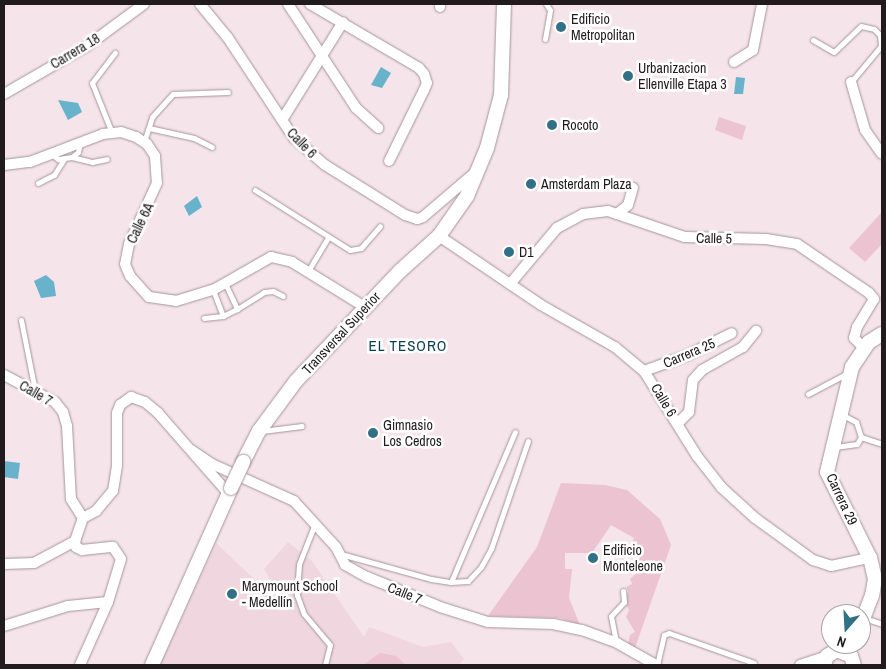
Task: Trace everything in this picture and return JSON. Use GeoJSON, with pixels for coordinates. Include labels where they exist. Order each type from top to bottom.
{"type":"FeatureCollection","features":[{"type":"Feature","properties":{"kind":"main road","name":"Transversal Superior"},"geometry":{"type":"LineString","coordinates":[[152,665],[243,462],[259,431],[296,381],[365,307],[439,236],[459,207],[480,168],[500,95],[504,4]]}},
{"type":"Feature","properties":{"kind":"main road","name":"Carrera 29"},"geometry":{"type":"LineString","coordinates":[[869,604],[872,596],[874,579],[870,558],[827,472],[851,372],[864,348],[882,335]]}},
{"type":"Feature","properties":{"kind":"main road","name":"Carrera 29"},"geometry":{"type":"LineString","coordinates":[[851,372],[871,344],[882,335]]}},
{"type":"Feature","properties":{"kind":"main road"},"geometry":{"type":"LineString","coordinates":[[820,659],[847,652],[854,665]]}},
{"type":"Feature","properties":{"kind":"street","name":"Carrera 18"},"geometry":{"type":"LineString","coordinates":[[4,94],[87,46],[144,4]]}},
{"type":"Feature","properties":{"kind":"street","name":"Calle 6"},"geometry":{"type":"LineString","coordinates":[[200,4],[228,38],[282,120],[308,152],[411,218],[423,217],[480,168]]}},
{"type":"Feature","properties":{"kind":"street"},"geometry":{"type":"LineString","coordinates":[[288,4],[356,108],[378,128]]}},
{"type":"Feature","properties":{"kind":"street"},"geometry":{"type":"LineString","coordinates":[[310,4],[344,22],[419,68],[427,83],[389,161]]}},
{"type":"Feature","properties":{"kind":"street"},"geometry":{"type":"LineString","coordinates":[[734,62],[753,50],[762,4]]}},
{"type":"Feature","properties":{"kind":"street"},"geometry":{"type":"LineString","coordinates":[[282,120],[344,22]]}},
{"type":"Feature","properties":{"kind":"street"},"geometry":{"type":"LineString","coordinates":[[851,82],[865,130],[882,154]]}},
{"type":"Feature","properties":{"kind":"street"},"geometry":{"type":"LineString","coordinates":[[4,165],[19,165],[80,142],[112,133],[121,132],[144,142]]}},
{"type":"Feature","properties":{"kind":"street","name":"Calle 6A"},"geometry":{"type":"LineString","coordinates":[[144,142],[155,156],[157,182],[128,244],[125,264],[130,276],[149,297],[166,302],[213,290],[271,256],[280,257],[308,271],[365,307]]}},
{"type":"Feature","properties":{"kind":"street"},"geometry":{"type":"LineString","coordinates":[[617,214],[628,205],[634,188]]}},
{"type":"Feature","properties":{"kind":"street"},"geometry":{"type":"LineString","coordinates":[[443,198],[452,197],[459,207]]}},
{"type":"Feature","properties":{"kind":"street","name":"Calle 5"},"geometry":{"type":"LineString","coordinates":[[510,284],[557,228],[583,214],[608,211],[685,237],[766,239],[797,244],[851,279],[874,299],[857,327],[854,338],[864,348]]}},
{"type":"Feature","properties":{"kind":"street","name":"Calle 6"},"geometry":{"type":"LineString","coordinates":[[439,236],[510,284],[615,346],[644,371],[697,456],[721,487],[755,518],[806,555],[830,566],[870,558]]}},
{"type":"Feature","properties":{"kind":"street"},"geometry":{"type":"LineString","coordinates":[[678,423],[689,412],[693,380],[702,370],[743,347],[756,331]]}},
{"type":"Feature","properties":{"kind":"street","name":"Carrera 25"},"geometry":{"type":"LineString","coordinates":[[644,371],[686,356],[732,333]]}},
{"type":"Feature","properties":{"kind":"street","name":"Calle 7"},"geometry":{"type":"LineString","coordinates":[[4,375],[55,402],[66,420],[71,499],[83,518],[96,510],[113,491],[117,466],[117,413],[126,398],[136,397],[158,412],[230,492]]}},
{"type":"Feature","properties":{"kind":"street","name":"Calle 7"},"geometry":{"type":"LineString","coordinates":[[191,450],[212,464],[294,501],[339,553],[345,564],[367,577],[458,614],[488,622],[554,624],[617,643],[656,665]]}},
{"type":"Feature","properties":{"kind":"street"},"geometry":{"type":"LineString","coordinates":[[80,665],[108,602],[119,570],[118,551],[106,546],[82,550],[76,547],[75,541],[83,518]]}},
{"type":"Feature","properties":{"kind":"street"},"geometry":{"type":"LineString","coordinates":[[4,564],[34,563],[75,541]]}},
{"type":"Feature","properties":{"kind":"street"},"geometry":{"type":"LineString","coordinates":[[4,626],[68,606],[108,602]]}},
{"type":"Feature","properties":{"kind":"lane"},"geometry":{"type":"LineString","coordinates":[[545,39],[550,10],[546,4]]}},
{"type":"Feature","properties":{"kind":"lane"},"geometry":{"type":"LineString","coordinates":[[814,40],[834,52],[854,30],[865,25],[880,35],[882,42],[851,82]]}},
{"type":"Feature","properties":{"kind":"lane"},"geometry":{"type":"LineString","coordinates":[[112,133],[92,82],[115,53]]}},
{"type":"Feature","properties":{"kind":"lane"},"geometry":{"type":"LineString","coordinates":[[144,142],[152,118],[173,94],[228,92]]}},
{"type":"Feature","properties":{"kind":"lane"},"geometry":{"type":"LineString","coordinates":[[149,128],[194,138],[212,147]]}},
{"type":"Feature","properties":{"kind":"lane"},"geometry":{"type":"LineString","coordinates":[[51,154],[64,159],[72,157],[78,152],[80,142]]}},
{"type":"Feature","properties":{"kind":"lane"},"geometry":{"type":"LineString","coordinates":[[72,157],[92,162],[107,159]]}},
{"type":"Feature","properties":{"kind":"lane"},"geometry":{"type":"LineString","coordinates":[[38,183],[54,175],[64,159]]}},
{"type":"Feature","properties":{"kind":"lane"},"geometry":{"type":"LineString","coordinates":[[255,190],[328,238],[350,250],[356,249],[380,226]]}},
{"type":"Feature","properties":{"kind":"lane"},"geometry":{"type":"LineString","coordinates":[[308,271],[328,238]]}},
{"type":"Feature","properties":{"kind":"lane"},"geometry":{"type":"LineString","coordinates":[[225,283],[237,309]]}},
{"type":"Feature","properties":{"kind":"lane"},"geometry":{"type":"LineString","coordinates":[[213,290],[224,316]]}},
{"type":"Feature","properties":{"kind":"lane"},"geometry":{"type":"LineString","coordinates":[[204,318],[224,316],[264,292],[273,290],[283,296]]}},
{"type":"Feature","properties":{"kind":"lane"},"geometry":{"type":"LineString","coordinates":[[21,320],[35,392]]}},
{"type":"Feature","properties":{"kind":"lane"},"geometry":{"type":"LineString","coordinates":[[808,394],[851,372]]}},
{"type":"Feature","properties":{"kind":"lane"},"geometry":{"type":"LineString","coordinates":[[832,447],[849,447],[857,444],[861,437],[856,422],[840,414]]}},
{"type":"Feature","properties":{"kind":"lane"},"geometry":{"type":"LineString","coordinates":[[259,431],[302,426]]}},
{"type":"Feature","properties":{"kind":"lane"},"geometry":{"type":"LineString","coordinates":[[451,582],[515,432]]}},
{"type":"Feature","properties":{"kind":"lane"},"geometry":{"type":"LineString","coordinates":[[861,437],[882,444]]}},
{"type":"Feature","properties":{"kind":"lane"},"geometry":{"type":"LineString","coordinates":[[339,553],[372,565],[451,582],[468,581],[481,567],[491,549],[528,441]]}},
{"type":"Feature","properties":{"kind":"lane"},"geometry":{"type":"LineString","coordinates":[[314,526],[299,564],[297,594],[304,614],[330,645],[325,665]]}},
{"type":"Feature","properties":{"kind":"lane"},"geometry":{"type":"LineString","coordinates":[[617,643],[611,616],[624,602],[623,591]]}},
{"type":"Feature","properties":{"kind":"lane"},"geometry":{"type":"LineString","coordinates":[[656,665],[664,635],[669,633],[754,663]]}},
{"type":"Feature","properties":{"kind":"shaded area"},"geometry":{"type":"Polygon","coordinates":[[[719,117],[746,126],[742,140],[715,130],[719,117]]]}},
{"type":"Feature","properties":{"kind":"shaded area"},"geometry":{"type":"Polygon","coordinates":[[[882,212],[882,244],[865,262],[849,248],[882,212]]]}},
{"type":"Feature","properties":{"kind":"shaded area"},"geometry":{"type":"Polygon","coordinates":[[[561,483],[605,485],[627,490],[660,519],[671,545],[635,648],[628,644],[630,635],[635,632],[626,617],[629,610],[625,603],[628,591],[626,587],[632,584],[630,579],[637,573],[639,556],[631,544],[634,538],[611,525],[592,553],[565,553],[565,569],[572,569],[569,598],[580,625],[560,618],[488,616],[537,547],[561,483]]]}},
{"type":"Feature","properties":{"kind":"shaded area","name":"Marymount School - Medellín"},"geometry":{"type":"Polygon","coordinates":[[[288,542],[312,561],[364,637],[369,627],[423,647],[451,642],[464,659],[459,665],[160,665],[216,543],[289,612],[264,569],[288,542]]]}},
{"type":"Feature","properties":{"kind":"shaded area"},"geometry":{"type":"Polygon","coordinates":[[[380,653],[396,656],[406,665],[363,665],[380,653]]]}},
{"type":"Feature","properties":{"kind":"water"},"geometry":{"type":"Polygon","coordinates":[[[381,67],[391,73],[382,88],[371,85],[381,67]]]}},
{"type":"Feature","properties":{"kind":"water"},"geometry":{"type":"Polygon","coordinates":[[[736,77],[745,78],[743,94],[734,94],[736,77]]]}},
{"type":"Feature","properties":{"kind":"water"},"geometry":{"type":"Polygon","coordinates":[[[58,100],[78,103],[82,112],[68,120],[58,100]]]}},
{"type":"Feature","properties":{"kind":"water"},"geometry":{"type":"Polygon","coordinates":[[[197,196],[202,207],[189,216],[184,206],[197,196]]]}},
{"type":"Feature","properties":{"kind":"water"},"geometry":{"type":"Polygon","coordinates":[[[46,275],[54,282],[56,296],[41,298],[34,281],[46,275]]]}},
{"type":"Feature","properties":{"kind":"water"},"geometry":{"type":"Polygon","coordinates":[[[4,461],[20,463],[18,479],[4,477],[4,461]]]}},
{"type":"Feature","properties":{"kind":"place","name":"Edificio Metropolitan"},"geometry":{"type":"Point","coordinates":[561,27]}},
{"type":"Feature","properties":{"kind":"place","name":"Urbanizacion Ellenville Etapa 3"},"geometry":{"type":"Point","coordinates":[628,76]}},
{"type":"Feature","properties":{"kind":"place","name":"Rocoto"},"geometry":{"type":"Point","coordinates":[552,125]}},
{"type":"Feature","properties":{"kind":"place","name":"Amsterdam Plaza"},"geometry":{"type":"Point","coordinates":[531,184]}},
{"type":"Feature","properties":{"kind":"place","name":"D1"},"geometry":{"type":"Point","coordinates":[509,252]}},
{"type":"Feature","properties":{"kind":"place","name":"Gimnasio Los Cedros"},"geometry":{"type":"Point","coordinates":[373,433]}},
{"type":"Feature","properties":{"kind":"place","name":"Edificio Monteleone"},"geometry":{"type":"Point","coordinates":[593,558]}},
{"type":"Feature","properties":{"kind":"place","name":"Marymount School - Medellín"},"geometry":{"type":"Point","coordinates":[232,594]}},
{"type":"Feature","properties":{"kind":"district","name":"EL TESORO"},"geometry":{"type":"Point","coordinates":[408,346]}}]}
